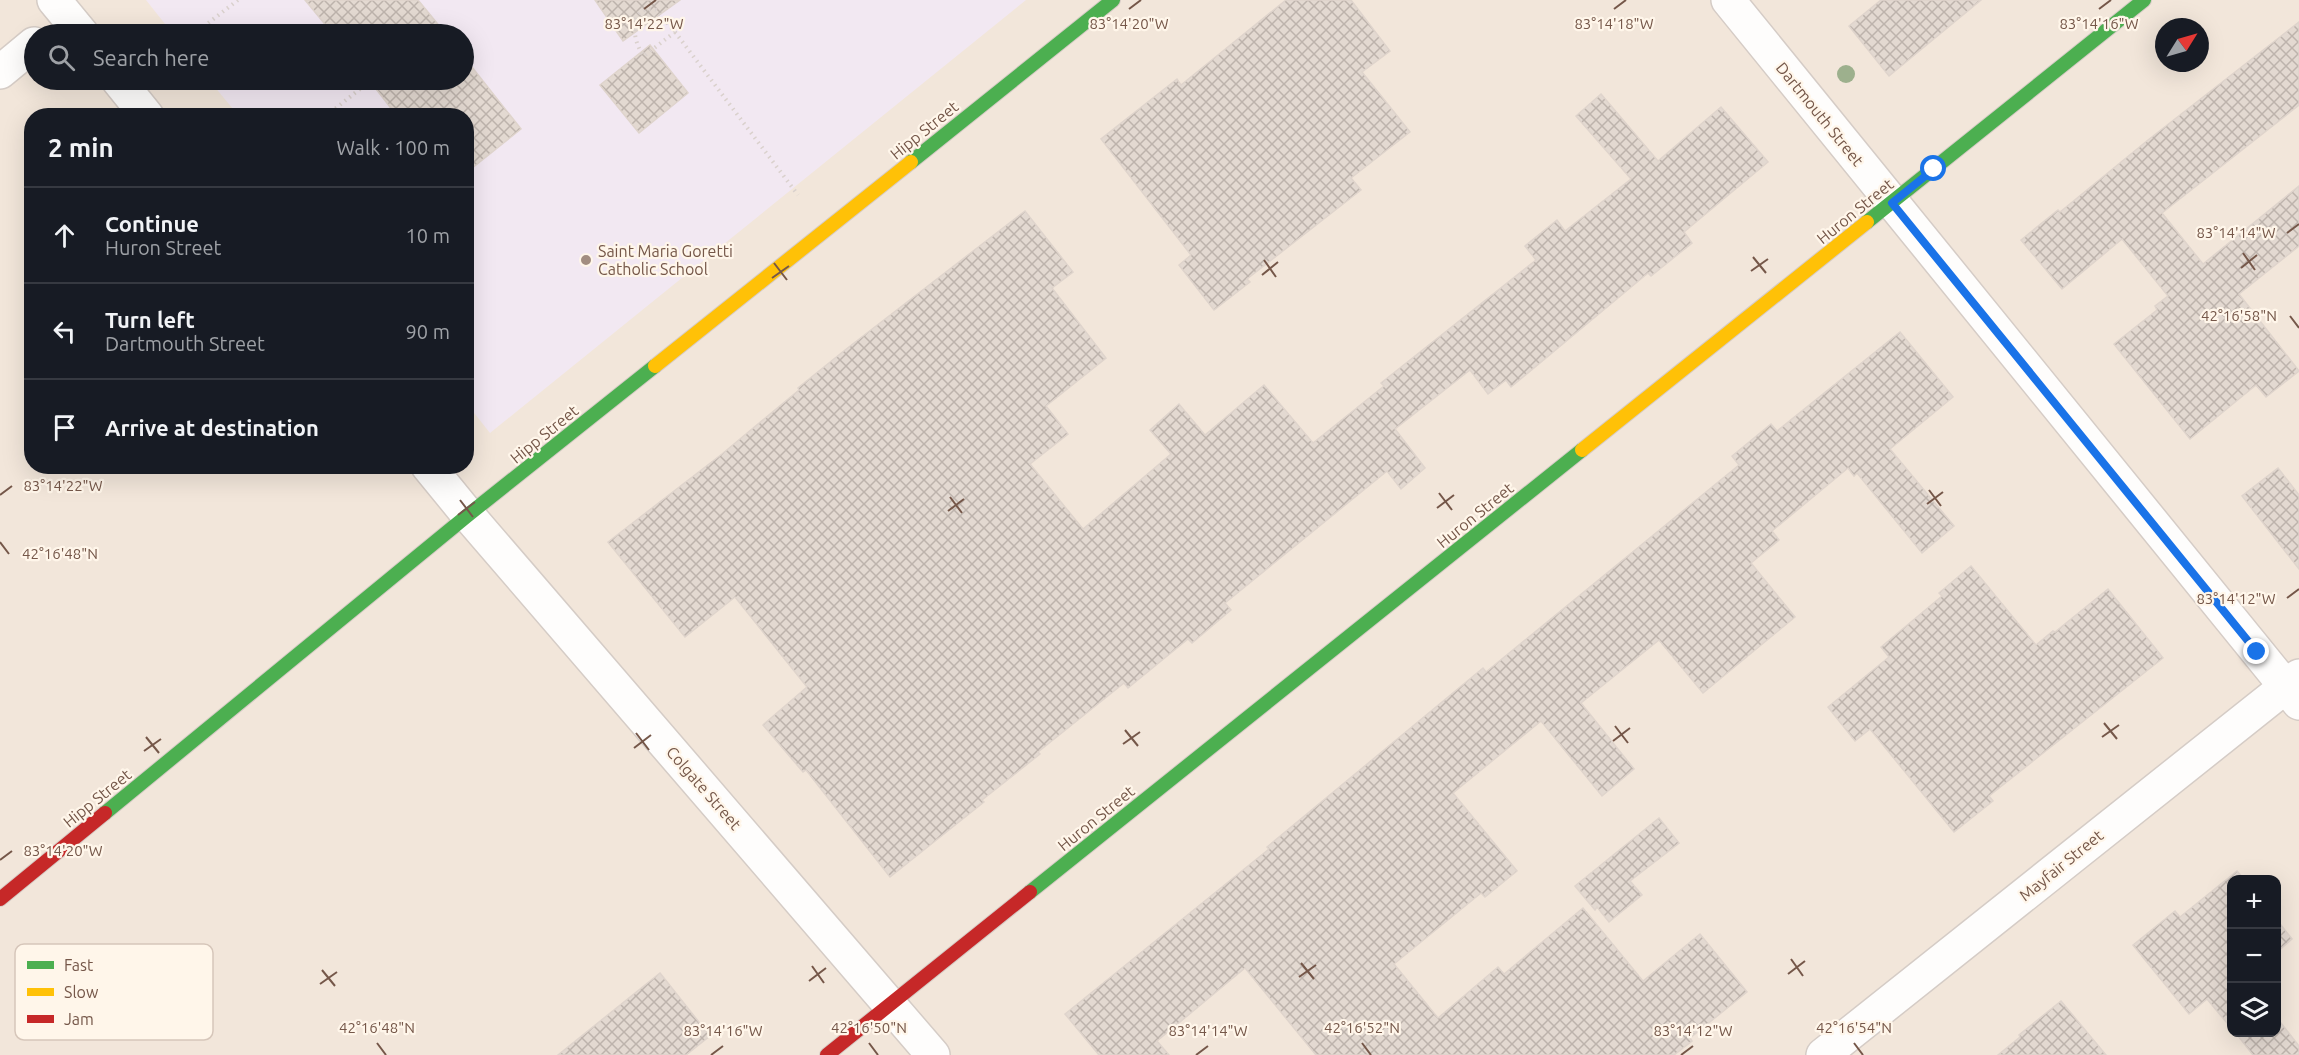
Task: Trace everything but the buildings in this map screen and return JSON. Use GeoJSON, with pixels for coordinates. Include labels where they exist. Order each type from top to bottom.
{"type":"FeatureCollection","features":[{"type":"Feature","properties":{"kind":"street","name":"Hipp Street"},"geometry":{"type":"LineString","coordinates":[[0,899],[468,515],[1113,0]]}},
{"type":"Feature","properties":{"kind":"street","name":"Dartmouth Street"},"geometry":{"type":"LineString","coordinates":[[1728,0],[1892,203],[2295,688]]}},
{"type":"Feature","properties":{"kind":"street","name":"Huron Street"},"geometry":{"type":"LineString","coordinates":[[827,1055],[2144,0]]}},
{"type":"Feature","properties":{"kind":"street"},"geometry":{"type":"LineString","coordinates":[[0,72],[24,52]]}},
{"type":"Feature","properties":{"kind":"street"},"geometry":{"type":"LineString","coordinates":[[126,90],[141,108]]}},
{"type":"Feature","properties":{"kind":"street","name":"Colgate Street"},"geometry":{"type":"LineString","coordinates":[[435,474],[933,1055]]}},
{"type":"Feature","properties":{"kind":"street","name":"Mayfair Street"},"geometry":{"type":"LineString","coordinates":[[1823,1055],[2295,688]]}},
{"type":"Feature","properties":{"kind":"path"},"geometry":{"type":"LineString","coordinates":[[207,24],[238,0]]}},
{"type":"Feature","properties":{"kind":"path"},"geometry":{"type":"LineString","coordinates":[[675,32],[644,56],[633,28],[641,13],[651,8],[656,10],[675,32],[798,195]]}},
{"type":"Feature","properties":{"kind":"path"},"geometry":{"type":"LineString","coordinates":[[336,108],[359,90]]}},
{"type":"Feature","properties":{"kind":"shaded area"},"geometry":{"type":"Polygon","coordinates":[[[0,0],[2299,0],[2299,1055],[0,1055],[0,0]]]}},
{"type":"Feature","properties":{"kind":"shaded area","name":"Saint Maria Goretti Catholic School"},"geometry":{"type":"Polygon","coordinates":[[[146,0],[1026,0],[490,433],[474,413],[474,108],[232,108],[217,90],[474,90],[474,24],[165,24],[146,0]]]}},
{"type":"Feature","properties":{"kind":"traffic: fast"},"geometry":{"type":"LineString","coordinates":[[911,162],[1113,0]]}},
{"type":"Feature","properties":{"kind":"traffic: fast"},"geometry":{"type":"LineString","coordinates":[[1867,222],[2144,0]]}},
{"type":"Feature","properties":{"kind":"traffic: fast"},"geometry":{"type":"LineString","coordinates":[[105,813],[468,515],[655,366]]}},
{"type":"Feature","properties":{"kind":"traffic: fast"},"geometry":{"type":"LineString","coordinates":[[1030,892],[1582,450]]}},
{"type":"Feature","properties":{"kind":"traffic: slow"},"geometry":{"type":"LineString","coordinates":[[655,366],[911,162]]}},
{"type":"Feature","properties":{"kind":"traffic: slow"},"geometry":{"type":"LineString","coordinates":[[1582,450],[1867,222]]}},
{"type":"Feature","properties":{"kind":"traffic: jam"},"geometry":{"type":"LineString","coordinates":[[0,899],[105,813]]}},
{"type":"Feature","properties":{"kind":"traffic: jam"},"geometry":{"type":"LineString","coordinates":[[827,1055],[1030,892]]}},
{"type":"Feature","properties":{"kind":"place","name":"Saint Maria Goretti Catholic School"},"geometry":{"type":"Point","coordinates":[586,260]}},
{"type":"Feature","properties":{"kind":"route"},"geometry":{"type":"LineString","coordinates":[[1934,169],[1892,203],[2257,652]]}}]}
